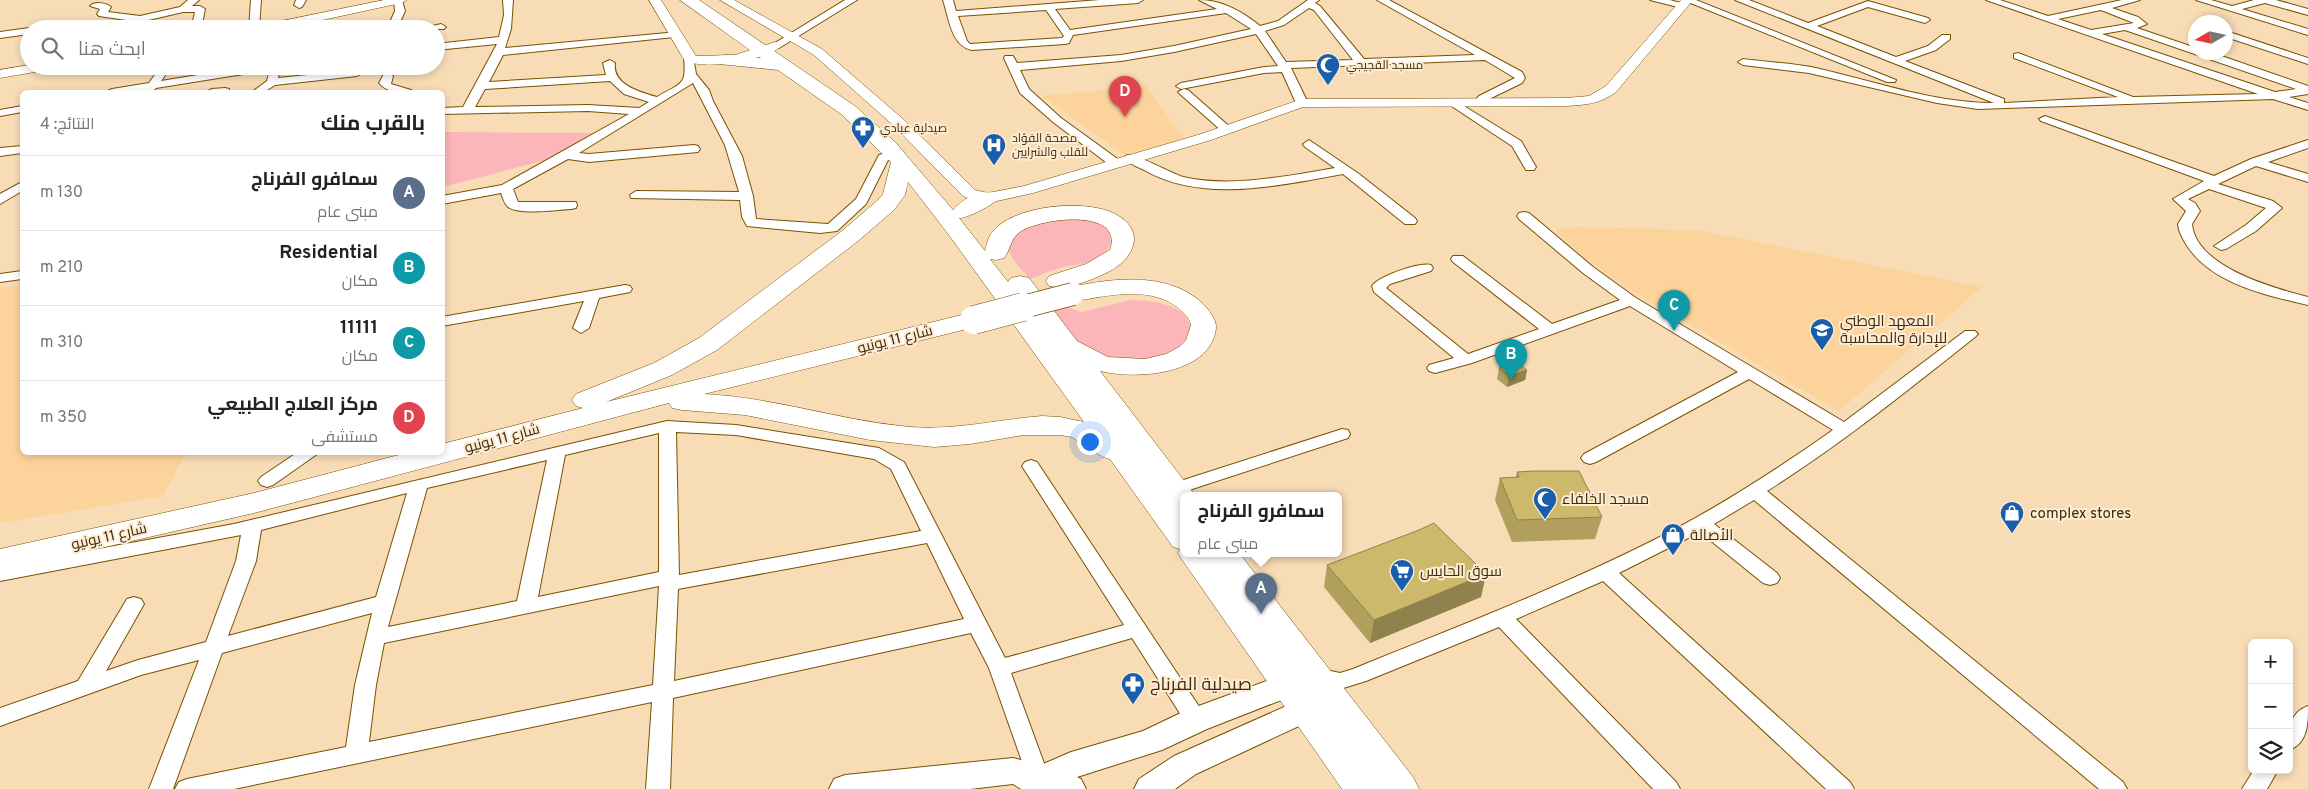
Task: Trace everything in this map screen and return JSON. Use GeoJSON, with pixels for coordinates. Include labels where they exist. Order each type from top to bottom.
{"type":"FeatureCollection","features":[{"type":"Feature","properties":{"kind":"highway"},"geometry":{"type":"LineString","coordinates":[[688,0],[776,44],[860,120],[897,159],[936,202],[1051,355],[1180,534]]}},
{"type":"Feature","properties":{"kind":"highway"},"geometry":{"type":"LineString","coordinates":[[704,0],[776,44],[878,120],[912,155],[996,253],[1068,346],[1179,496]]}},
{"type":"Feature","properties":{"kind":"highway"},"geometry":{"type":"LineString","coordinates":[[721,60],[776,44]]}},
{"type":"Feature","properties":{"kind":"highway"},"geometry":{"type":"LineString","coordinates":[[584,408],[663,369],[708,344],[850,236],[886,205],[894,195],[897,159]]}},
{"type":"Feature","properties":{"kind":"highway"},"geometry":{"type":"LineString","coordinates":[[962,212],[973,204],[988,198]]}},
{"type":"Feature","properties":{"kind":"highway"},"geometry":{"type":"LineString","coordinates":[[996,253],[1002,235],[1021,220],[1041,214],[1073,212],[1093,214],[1109,219],[1118,226],[1123,236],[1123,248],[1116,256],[1066,288]]}},
{"type":"Feature","properties":{"kind":"highway"},"geometry":{"type":"LineString","coordinates":[[1066,288],[1148,289],[1168,292],[1183,300],[1196,311],[1203,324],[1203,332],[1196,345],[1182,356],[1143,367],[1128,368],[1103,364],[1068,346]]}},
{"type":"Feature","properties":{"kind":"highway","name":"شارع 11 يونيو"},"geometry":{"type":"LineString","coordinates":[[445,448],[584,408],[1066,288]]}},
{"type":"Feature","properties":{"kind":"highway"},"geometry":{"type":"LineString","coordinates":[[584,408],[669,402],[709,402],[760,408],[853,430],[895,436],[936,438],[971,436],[1032,426],[1058,425],[1079,430],[1100,441],[1124,458]]}},
{"type":"Feature","properties":{"kind":"highway","name":"شارع 11 يونيو"},"geometry":{"type":"LineString","coordinates":[[445,436],[584,408]]}},
{"type":"Feature","properties":{"kind":"highway","name":"شارع 11 يونيو"},"geometry":{"type":"LineString","coordinates":[[0,543],[127,515],[368,455]]}},
{"type":"Feature","properties":{"kind":"highway","name":"شارع 11 يونيو"},"geometry":{"type":"LineString","coordinates":[[0,560],[254,503],[421,455]]}},
{"type":"Feature","properties":{"kind":"highway"},"geometry":{"type":"LineString","coordinates":[[1198,557],[1316,690],[1399,789]]}},
{"type":"Feature","properties":{"kind":"highway"},"geometry":{"type":"LineString","coordinates":[[1225,557],[1316,690],[1364,789]]}},
{"type":"Feature","properties":{"kind":"main road"},"geometry":{"type":"LineString","coordinates":[[997,789],[1013,781],[1045,780],[1071,764],[1151,741],[1196,720],[1316,690]]}},
{"type":"Feature","properties":{"kind":"main road"},"geometry":{"type":"LineString","coordinates":[[1150,789],[1185,765],[1316,690]]}},
{"type":"Feature","properties":{"kind":"main road"},"geometry":{"type":"LineString","coordinates":[[844,789],[1013,771],[1045,780]]}},
{"type":"Feature","properties":{"kind":"street"},"geometry":{"type":"LineString","coordinates":[[184,9],[194,0]]}},
{"type":"Feature","properties":{"kind":"street"},"geometry":{"type":"LineString","coordinates":[[255,20],[256,0]]}},
{"type":"Feature","properties":{"kind":"street"},"geometry":{"type":"LineString","coordinates":[[318,20],[400,0],[400,11],[396,20]]}},
{"type":"Feature","properties":{"kind":"street"},"geometry":{"type":"LineString","coordinates":[[468,109],[482,86],[504,40],[509,17],[508,0]]}},
{"type":"Feature","properties":{"kind":"street"},"geometry":{"type":"LineString","coordinates":[[656,0],[689,58],[691,74],[706,92],[707,101],[736,152],[747,196],[749,219],[752,223],[820,229],[832,228],[861,200],[884,158],[897,159]]}},
{"type":"Feature","properties":{"kind":"street"},"geometry":{"type":"LineString","coordinates":[[726,0],[776,44],[818,52],[870,97],[969,193],[980,198],[1027,190],[1228,130],[1302,103],[1572,102],[1600,97],[1611,88],[1686,2]]}},
{"type":"Feature","properties":{"kind":"street"},"geometry":{"type":"LineString","coordinates":[[689,58],[699,61],[721,60],[776,44],[852,0]]}},
{"type":"Feature","properties":{"kind":"street"},"geometry":{"type":"LineString","coordinates":[[948,0],[962,42],[967,46],[1065,41],[1069,39],[1068,33],[1048,7]]}},
{"type":"Feature","properties":{"kind":"street"},"geometry":{"type":"LineString","coordinates":[[1068,33],[1131,12],[1138,0]]}},
{"type":"Feature","properties":{"kind":"street"},"geometry":{"type":"LineString","coordinates":[[1204,0],[1247,20],[1258,30],[1284,67],[1302,103]]}},
{"type":"Feature","properties":{"kind":"street"},"geometry":{"type":"LineString","coordinates":[[1382,0],[1516,72],[1520,78],[1518,81],[1483,98],[1485,103]]}},
{"type":"Feature","properties":{"kind":"street"},"geometry":{"type":"LineString","coordinates":[[1655,0],[1686,2],[1914,89]]}},
{"type":"Feature","properties":{"kind":"street"},"geometry":{"type":"LineString","coordinates":[[1740,0],[2000,101]]}},
{"type":"Feature","properties":{"kind":"street"},"geometry":{"type":"LineString","coordinates":[[1991,0],[2308,107]]}},
{"type":"Feature","properties":{"kind":"street"},"geometry":{"type":"LineString","coordinates":[[2088,0],[2142,22],[2140,25],[2091,33]]}},
{"type":"Feature","properties":{"kind":"street"},"geometry":{"type":"LineString","coordinates":[[2048,18],[2135,0]]}},
{"type":"Feature","properties":{"kind":"street"},"geometry":{"type":"LineString","coordinates":[[2201,0],[2308,32]]}},
{"type":"Feature","properties":{"kind":"street"},"geometry":{"type":"LineString","coordinates":[[2232,9],[2265,0],[2308,12]]}},
{"type":"Feature","properties":{"kind":"street"},"geometry":{"type":"LineString","coordinates":[[1012,67],[1080,57],[1148,54],[1258,30],[1289,19],[1311,2],[1361,62]]}},
{"type":"Feature","properties":{"kind":"street"},"geometry":{"type":"LineString","coordinates":[[1809,26],[1870,4],[1925,20]]}},
{"type":"Feature","properties":{"kind":"street"},"geometry":{"type":"LineString","coordinates":[[74,20],[106,7],[102,14],[140,19],[184,9],[200,9],[199,20]]}},
{"type":"Feature","properties":{"kind":"street"},"geometry":{"type":"LineString","coordinates":[[953,14],[1048,7],[1131,12],[1227,10]]}},
{"type":"Feature","properties":{"kind":"street"},"geometry":{"type":"LineString","coordinates":[[2233,24],[2260,22],[2308,36]]}},
{"type":"Feature","properties":{"kind":"street"},"geometry":{"type":"LineString","coordinates":[[2125,27],[2188,49]]}},
{"type":"Feature","properties":{"kind":"street"},"geometry":{"type":"LineString","coordinates":[[0,35],[20,32]]}},
{"type":"Feature","properties":{"kind":"street"},"geometry":{"type":"LineString","coordinates":[[498,52],[674,34]]}},
{"type":"Feature","properties":{"kind":"street"},"geometry":{"type":"LineString","coordinates":[[2233,36],[2308,61]]}},
{"type":"Feature","properties":{"kind":"street"},"geometry":{"type":"LineString","coordinates":[[1897,60],[1932,48],[1946,37]]}},
{"type":"Feature","properties":{"kind":"street"},"geometry":{"type":"LineString","coordinates":[[445,46],[504,40]]}},
{"type":"Feature","properties":{"kind":"street"},"geometry":{"type":"LineString","coordinates":[[1004,45],[1024,91],[1040,106],[1115,163]]}},
{"type":"Feature","properties":{"kind":"street"},"geometry":{"type":"LineString","coordinates":[[1182,89],[1284,67],[1361,62],[1464,59],[1486,56]]}},
{"type":"Feature","properties":{"kind":"street"},"geometry":{"type":"LineString","coordinates":[[2018,56],[2135,100]]}},
{"type":"Feature","properties":{"kind":"street"},"geometry":{"type":"LineString","coordinates":[[2220,60],[2308,90]]}},
{"type":"Feature","properties":{"kind":"street"},"geometry":{"type":"LineString","coordinates":[[1743,62],[1817,71],[1930,98],[1978,106],[2274,96],[2308,90]]}},
{"type":"Feature","properties":{"kind":"street"},"geometry":{"type":"LineString","coordinates":[[608,63],[610,63],[609,70],[613,78],[628,92],[657,101]]}},
{"type":"Feature","properties":{"kind":"street"},"geometry":{"type":"LineString","coordinates":[[0,74],[20,71]]}},
{"type":"Feature","properties":{"kind":"street"},"geometry":{"type":"LineString","coordinates":[[445,199],[506,188],[597,138],[685,85],[691,74]]}},
{"type":"Feature","properties":{"kind":"street"},"geometry":{"type":"LineString","coordinates":[[149,89],[160,75]]}},
{"type":"Feature","properties":{"kind":"street"},"geometry":{"type":"LineString","coordinates":[[149,89],[226,75]]}},
{"type":"Feature","properties":{"kind":"street"},"geometry":{"type":"LineString","coordinates":[[272,82],[274,75]]}},
{"type":"Feature","properties":{"kind":"street"},"geometry":{"type":"LineString","coordinates":[[260,90],[272,82],[338,75]]}},
{"type":"Feature","properties":{"kind":"street"},"geometry":{"type":"LineString","coordinates":[[388,76],[384,83],[387,86],[400,90]]}},
{"type":"Feature","properties":{"kind":"street"},"geometry":{"type":"LineString","coordinates":[[482,86],[613,78]]}},
{"type":"Feature","properties":{"kind":"street"},"geometry":{"type":"LineString","coordinates":[[1182,89],[1228,130]]}},
{"type":"Feature","properties":{"kind":"street"},"geometry":{"type":"LineString","coordinates":[[1454,103],[1517,144],[1530,167]]}},
{"type":"Feature","properties":{"kind":"street"},"geometry":{"type":"LineString","coordinates":[[445,111],[604,108],[641,111]]}},
{"type":"Feature","properties":{"kind":"street"},"geometry":{"type":"LineString","coordinates":[[0,112],[20,109]]}},
{"type":"Feature","properties":{"kind":"street"},"geometry":{"type":"LineString","coordinates":[[2045,118],[2275,208],[2251,228],[2221,246]]}},
{"type":"Feature","properties":{"kind":"street"},"geometry":{"type":"LineString","coordinates":[[1309,144],[1346,170],[1410,221]]}},
{"type":"Feature","properties":{"kind":"street"},"geometry":{"type":"LineString","coordinates":[[2308,144],[2255,162],[2209,182],[2179,199],[2192,208],[2185,227],[2202,256],[2220,270],[2240,280],[2308,301]]}},
{"type":"Feature","properties":{"kind":"street"},"geometry":{"type":"LineString","coordinates":[[566,155],[589,158],[694,149]]}},
{"type":"Feature","properties":{"kind":"street"},"geometry":{"type":"LineString","coordinates":[[0,152],[20,150]]}},
{"type":"Feature","properties":{"kind":"street"},"geometry":{"type":"LineString","coordinates":[[1131,158],[1145,168],[1166,177],[1213,184],[1257,183],[1346,170]]}},
{"type":"Feature","properties":{"kind":"street"},"geometry":{"type":"LineString","coordinates":[[2255,162],[2308,178]]}},
{"type":"Feature","properties":{"kind":"street"},"geometry":{"type":"LineString","coordinates":[[0,200],[20,187]]}},
{"type":"Feature","properties":{"kind":"street"},"geometry":{"type":"LineString","coordinates":[[506,188],[510,201],[514,205],[531,207],[571,205]]}},
{"type":"Feature","properties":{"kind":"street"},"geometry":{"type":"LineString","coordinates":[[636,195],[747,196]]}},
{"type":"Feature","properties":{"kind":"street"},"geometry":{"type":"LineString","coordinates":[[1524,216],[1588,270],[1631,301],[1845,430]]}},
{"type":"Feature","properties":{"kind":"street"},"geometry":{"type":"LineString","coordinates":[[1458,259],[1549,330]]}},
{"type":"Feature","properties":{"kind":"street"},"geometry":{"type":"LineString","coordinates":[[1426,268],[1385,281],[1381,283],[1379,289],[1466,360]]}},
{"type":"Feature","properties":{"kind":"street"},"geometry":{"type":"LineString","coordinates":[[445,321],[625,289]]}},
{"type":"Feature","properties":{"kind":"street"},"geometry":{"type":"LineString","coordinates":[[580,328],[593,295]]}},
{"type":"Feature","properties":{"kind":"street"},"geometry":{"type":"LineString","coordinates":[[1435,368],[1466,360],[1631,301]]}},
{"type":"Feature","properties":{"kind":"street"},"geometry":{"type":"LineString","coordinates":[[1316,690],[1606,572],[1702,523],[1755,491],[1845,430],[1970,334]]}},
{"type":"Feature","properties":{"kind":"street"},"geometry":{"type":"LineString","coordinates":[[1590,458],[1751,372]]}},
{"type":"Feature","properties":{"kind":"street"},"geometry":{"type":"LineString","coordinates":[[658,789],[665,692],[669,580],[667,426]]}},
{"type":"Feature","properties":{"kind":"street"},"geometry":{"type":"LineString","coordinates":[[0,574],[234,530],[252,524],[667,426],[736,430],[880,454],[898,466],[934,535],[999,668],[1045,780]]}},
{"type":"Feature","properties":{"kind":"street"},"geometry":{"type":"LineString","coordinates":[[1190,492],[1342,434]]}},
{"type":"Feature","properties":{"kind":"street"},"geometry":{"type":"LineString","coordinates":[[526,606],[558,452]]}},
{"type":"Feature","properties":{"kind":"street"},"geometry":{"type":"LineString","coordinates":[[267,481],[307,455]]}},
{"type":"Feature","properties":{"kind":"street"},"geometry":{"type":"LineString","coordinates":[[1031,466],[1196,720]]}},
{"type":"Feature","properties":{"kind":"street"},"geometry":{"type":"LineString","coordinates":[[357,754],[364,688],[385,602],[419,484]]}},
{"type":"Feature","properties":{"kind":"street"},"geometry":{"type":"LineString","coordinates":[[1755,491],[2115,789]]}},
{"type":"Feature","properties":{"kind":"street"},"geometry":{"type":"LineString","coordinates":[[1702,523],[1770,578]]}},
{"type":"Feature","properties":{"kind":"street"},"geometry":{"type":"LineString","coordinates":[[161,789],[246,562],[252,524]]}},
{"type":"Feature","properties":{"kind":"street"},"geometry":{"type":"LineString","coordinates":[[377,637],[526,606],[934,535]]}},
{"type":"Feature","properties":{"kind":"street"},"geometry":{"type":"LineString","coordinates":[[1606,572],[1842,789]]}},
{"type":"Feature","properties":{"kind":"street"},"geometry":{"type":"LineString","coordinates":[[0,717],[138,668],[385,602]]}},
{"type":"Feature","properties":{"kind":"street"},"geometry":{"type":"LineString","coordinates":[[84,688],[134,604]]}},
{"type":"Feature","properties":{"kind":"street"},"geometry":{"type":"LineString","coordinates":[[1501,616],[1668,789]]}},
{"type":"Feature","properties":{"kind":"street"},"geometry":{"type":"LineString","coordinates":[[187,789],[665,692],[976,624]]}},
{"type":"Feature","properties":{"kind":"street"},"geometry":{"type":"LineString","coordinates":[[999,668],[1138,629]]}},
{"type":"Feature","properties":{"kind":"street"},"geometry":{"type":"LineString","coordinates":[[2293,736],[2308,715]]}},
{"type":"Feature","properties":{"kind":"street"},"geometry":{"type":"LineString","coordinates":[[2254,789],[2265,774]]}},
{"type":"Feature","properties":{"kind":"shaded area"},"geometry":{"type":"Polygon","coordinates":[[[1146,86],[1184,139],[1124,155],[1042,96],[1146,86]]]}},
{"type":"Feature","properties":{"kind":"shaded area"},"geometry":{"type":"Polygon","coordinates":[[[445,132],[595,133],[545,160],[445,186],[445,132]]]}},
{"type":"Feature","properties":{"kind":"shaded area"},"geometry":{"type":"Polygon","coordinates":[[[1045,216],[1072,217],[1101,224],[1111,237],[1110,246],[1105,253],[1095,260],[1061,267],[1030,279],[1012,258],[1008,241],[1010,234],[1045,216]]]}},
{"type":"Feature","properties":{"kind":"shaded area","name":"المعهد الوطني للإدارة والمحاسبة"},"geometry":{"type":"Polygon","coordinates":[[[1578,227],[1698,230],[1982,287],[1839,411],[1632,291],[1583,256],[1555,230],[1578,227]]]}},
{"type":"Feature","properties":{"kind":"shaded area"},"geometry":{"type":"Polygon","coordinates":[[[20,286],[20,455],[185,455],[163,496],[0,523],[0,288],[20,286]]]}},
{"type":"Feature","properties":{"kind":"shaded area"},"geometry":{"type":"Polygon","coordinates":[[[1131,300],[1163,304],[1181,312],[1191,329],[1190,341],[1167,359],[1106,361],[1079,344],[1051,308],[1064,306],[1081,312],[1131,300]]]}},
{"type":"Feature","properties":{"kind":"building"},"geometry":{"type":"Polygon","coordinates":[[[1517,362],[1527,370],[1509,376],[1499,368],[1517,362]]]}},
{"type":"Feature","properties":{"kind":"building"},"geometry":{"type":"Polygon","coordinates":[[[1579,471],[1602,517],[1517,520],[1500,478],[1519,477],[1517,472],[1579,471]]]}},
{"type":"Feature","properties":{"kind":"building"},"geometry":{"type":"Polygon","coordinates":[[[1434,523],[1486,574],[1374,620],[1327,565],[1419,530],[1434,523]]]}},
{"type":"Feature","properties":{"kind":"place","name":"مسجد القجيجي"},"geometry":{"type":"Point","coordinates":[1328,86]}},
{"type":"Feature","properties":{"kind":"place","name":"مركز العلاج الطبيعي"},"geometry":{"type":"Point","coordinates":[1125,117]}},
{"type":"Feature","properties":{"kind":"place","name":"صيدلية عبادي"},"geometry":{"type":"Point","coordinates":[863,149]}},
{"type":"Feature","properties":{"kind":"place","name":"مصحة الفؤاد للقلب والشرايين"},"geometry":{"type":"Point","coordinates":[994,166]}},
{"type":"Feature","properties":{"kind":"place","name":"11111"},"geometry":{"type":"Point","coordinates":[1674,331]}},
{"type":"Feature","properties":{"kind":"place","name":"المعهد الوطني للإدارة والمحاسبة"},"geometry":{"type":"Point","coordinates":[1822,351]}},
{"type":"Feature","properties":{"kind":"place","name":"Residential"},"geometry":{"type":"Point","coordinates":[1511,380]}},
{"type":"Feature","properties":{"kind":"place","name":"مسجد الخلفاء"},"geometry":{"type":"Point","coordinates":[1545,520]}},
{"type":"Feature","properties":{"kind":"place","name":"complex stores"},"geometry":{"type":"Point","coordinates":[2012,534]}},
{"type":"Feature","properties":{"kind":"place","name":"الأصالة"},"geometry":{"type":"Point","coordinates":[1673,556]}},
{"type":"Feature","properties":{"kind":"place","name":"سوق الحايس"},"geometry":{"type":"Point","coordinates":[1402,592]}},
{"type":"Feature","properties":{"kind":"place","name":"سمافرو الفرناج"},"geometry":{"type":"Point","coordinates":[1261,614]}},
{"type":"Feature","properties":{"kind":"place","name":"صيدلية الفرناج"},"geometry":{"type":"Point","coordinates":[1133,705]}}]}
